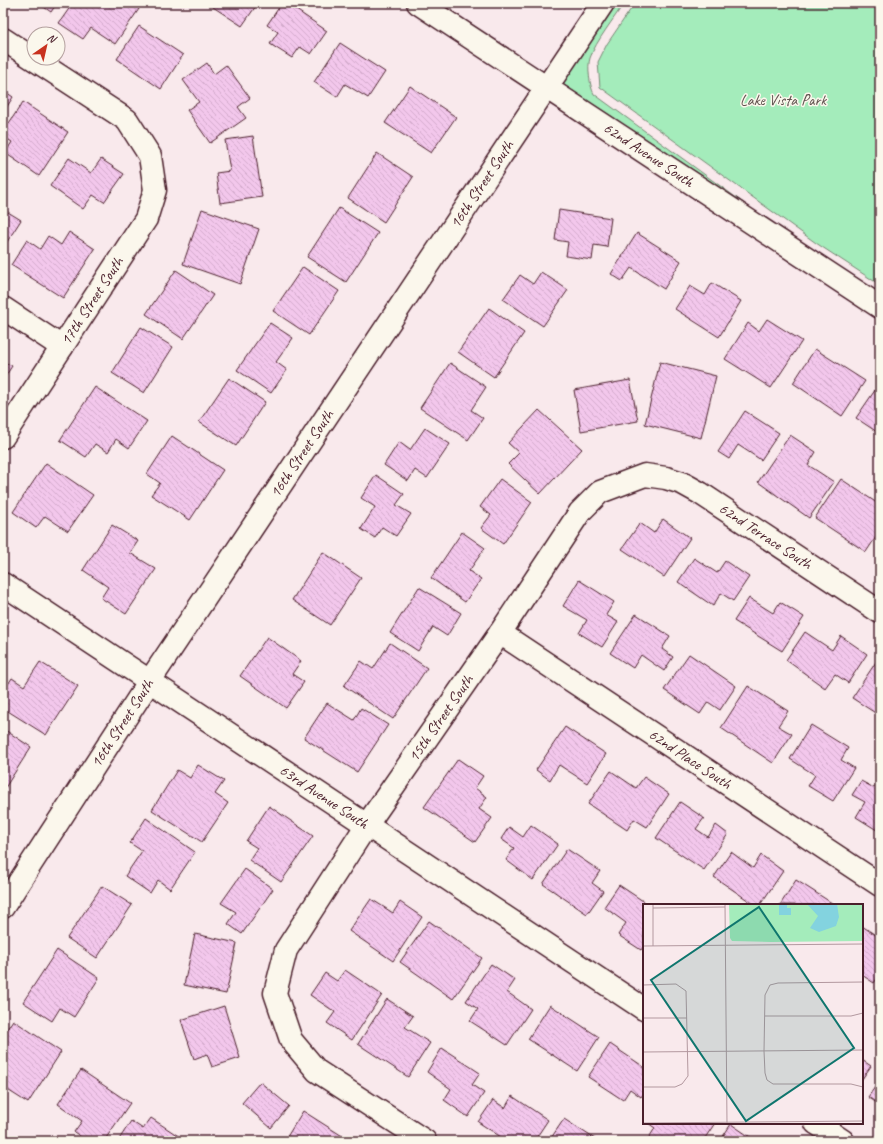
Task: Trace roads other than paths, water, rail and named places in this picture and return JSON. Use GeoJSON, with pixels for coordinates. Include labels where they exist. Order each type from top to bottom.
{"type":"FeatureCollection","features":[{"type":"Feature","properties":{"kind":"street","name":"62nd Avenue South"},"geometry":{"type":"LineString","coordinates":[[418,3],[880,306]]}},
{"type":"Feature","properties":{"kind":"street","name":"16th Street South"},"geometry":{"type":"LineString","coordinates":[[3,906],[149,682],[603,3]]}},
{"type":"Feature","properties":{"kind":"street","name":"17th Street South"},"geometry":{"type":"LineString","coordinates":[[3,39],[127,120],[150,156],[155,190],[146,219],[3,437]]}},
{"type":"Feature","properties":{"kind":"street"},"geometry":{"type":"LineString","coordinates":[[3,308],[62,346]]}},
{"type":"Feature","properties":{"kind":"street","name":"62nd Terrace South"},"geometry":{"type":"LineString","coordinates":[[645,475],[666,478],[682,483],[700,493],[880,612]]}},
{"type":"Feature","properties":{"kind":"street","name":"15th Street South"},"geometry":{"type":"LineString","coordinates":[[425,1141],[317,1071],[291,1040],[275,993],[286,950],[366,826],[500,633],[580,512],[600,492],[645,475]]}},
{"type":"Feature","properties":{"kind":"street","name":"63rd Avenue South"},"geometry":{"type":"LineString","coordinates":[[3,584],[643,1008]]}},
{"type":"Feature","properties":{"kind":"street","name":"62nd Place South"},"geometry":{"type":"LineString","coordinates":[[500,633],[880,885]]}},
{"type":"Feature","properties":{"kind":"street"},"geometry":{"type":"LineString","coordinates":[[818,1124],[843,1141]]}},
{"type":"Feature","properties":{"kind":"park label","name":"Lake Vista Park"},"geometry":{"type":"Point","coordinates":[783,100]}}]}
